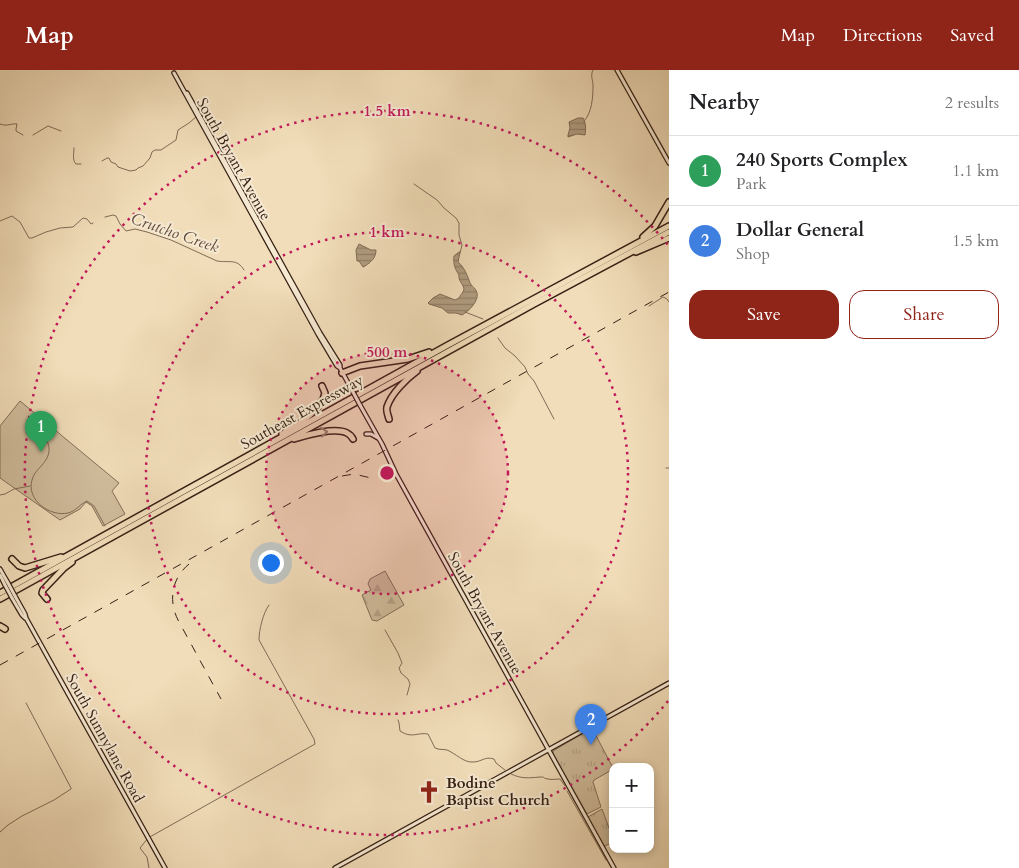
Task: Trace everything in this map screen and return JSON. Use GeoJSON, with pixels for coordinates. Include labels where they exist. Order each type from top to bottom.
{"type":"FeatureCollection","features":[{"type":"Feature","properties":{"kind":"highway"},"geometry":{"type":"LineString","coordinates":[[626,249],[653,228],[669,202]]}},
{"type":"Feature","properties":{"kind":"highway","name":"Southeast Expressway"},"geometry":{"type":"LineString","coordinates":[[0,593],[448,345],[669,226]]}},
{"type":"Feature","properties":{"kind":"highway","name":"Southeast Expressway"},"geometry":{"type":"LineString","coordinates":[[0,599],[440,355],[669,232]]}},
{"type":"Feature","properties":{"kind":"highway"},"geometry":{"type":"LineString","coordinates":[[617,259],[669,238]]}},
{"type":"Feature","properties":{"kind":"highway"},"geometry":{"type":"LineString","coordinates":[[341,370],[413,358],[448,345]]}},
{"type":"Feature","properties":{"kind":"highway"},"geometry":{"type":"LineString","coordinates":[[390,416],[387,409],[388,404],[400,386],[414,373],[440,355]]}},
{"type":"Feature","properties":{"kind":"highway"},"geometry":{"type":"LineString","coordinates":[[258,450],[313,412],[324,398],[325,392],[322,386]]}},
{"type":"Feature","properties":{"kind":"highway"},"geometry":{"type":"LineString","coordinates":[[275,447],[299,437],[333,431],[348,433],[353,439]]}},
{"type":"Feature","properties":{"kind":"highway"},"geometry":{"type":"LineString","coordinates":[[346,441],[349,437],[348,433]]}},
{"type":"Feature","properties":{"kind":"highway"},"geometry":{"type":"LineString","coordinates":[[47,599],[42,591],[69,564],[105,541]]}},
{"type":"Feature","properties":{"kind":"highway"},"geometry":{"type":"LineString","coordinates":[[12,559],[22,568],[28,568],[80,550]]}},
{"type":"Feature","properties":{"kind":"highway"},"geometry":{"type":"LineString","coordinates":[[19,566],[17,563],[20,558]]}},
{"type":"Feature","properties":{"kind":"main road"},"geometry":{"type":"LineString","coordinates":[[617,70],[669,163]]}},
{"type":"Feature","properties":{"kind":"main road","name":"South Bryant Avenue"},"geometry":{"type":"LineString","coordinates":[[282,266],[177,75],[174,73],[282,266],[320,333],[340,365],[398,478],[614,868]]}},
{"type":"Feature","properties":{"kind":"main road"},"geometry":{"type":"LineString","coordinates":[[366,434],[373,434],[378,438]]}},
{"type":"Feature","properties":{"kind":"main road","name":"South Sunnylane Road"},"geometry":{"type":"LineString","coordinates":[[0,569],[165,868]]}},
{"type":"Feature","properties":{"kind":"main road","name":"South Sunnylane Road"},"geometry":{"type":"LineString","coordinates":[[0,575],[7,584]]}},
{"type":"Feature","properties":{"kind":"main road"},"geometry":{"type":"LineString","coordinates":[[335,868],[669,683]]}},
{"type":"Feature","properties":{"kind":"green space"},"geometry":{"type":"Polygon","coordinates":[[[20,401],[119,483],[112,491],[125,514],[103,526],[92,506],[86,502],[80,509],[60,520],[0,478],[0,426],[20,401]]]}},
{"type":"Feature","properties":{"kind":"green space"},"geometry":{"type":"Polygon","coordinates":[[[385,571],[404,605],[377,621],[372,620],[362,595],[371,590],[368,584],[370,579],[385,571]]]}},
{"type":"Feature","properties":{"kind":"green space"},"geometry":{"type":"Polygon","coordinates":[[[592,728],[610,763],[609,772],[593,782],[601,807],[587,814],[553,751],[592,728]]]}},
{"type":"Feature","properties":{"kind":"green space"},"geometry":{"type":"Polygon","coordinates":[[[602,809],[609,828],[609,844],[603,845],[588,817],[602,809]]]}},
{"type":"Feature","properties":{"kind":"shaded area"},"geometry":{"type":"Polygon","coordinates":[[[583,118],[584,120],[586,126],[585,135],[577,134],[568,137],[569,122],[583,118]]]}},
{"type":"Feature","properties":{"kind":"shaded area"},"geometry":{"type":"Polygon","coordinates":[[[359,244],[371,250],[376,250],[373,260],[363,267],[357,261],[356,250],[359,244]]]}},
{"type":"Feature","properties":{"kind":"shaded area"},"geometry":{"type":"Polygon","coordinates":[[[459,252],[458,262],[477,293],[473,306],[462,315],[448,313],[442,308],[428,303],[440,294],[455,300],[463,292],[464,289],[454,262],[454,256],[459,252]]]}},
{"type":"Feature","properties":{"kind":"waterway"},"geometry":{"type":"LineString","coordinates":[[584,121],[592,105],[593,70]]}},
{"type":"Feature","properties":{"kind":"waterway"},"geometry":{"type":"LineString","coordinates":[[102,161],[109,158],[118,167],[130,171],[136,170],[143,166],[150,158],[152,152],[161,150],[176,140],[178,130],[196,117]]}},
{"type":"Feature","properties":{"kind":"waterway"},"geometry":{"type":"LineString","coordinates":[[0,124],[17,124],[16,131],[23,135]]}},
{"type":"Feature","properties":{"kind":"waterway"},"geometry":{"type":"LineString","coordinates":[[33,135],[48,126],[61,131]]}},
{"type":"Feature","properties":{"kind":"waterway"},"geometry":{"type":"LineString","coordinates":[[74,148],[75,162],[76,164],[81,164]]}},
{"type":"Feature","properties":{"kind":"waterway"},"geometry":{"type":"LineString","coordinates":[[414,184],[437,200],[456,218],[459,223],[459,235],[462,245],[460,253]]}},
{"type":"Feature","properties":{"kind":"waterway","name":"Crutcho Creek"},"geometry":{"type":"LineString","coordinates":[[0,221],[12,216],[20,222],[29,238],[60,228],[73,227],[83,218],[87,219],[91,224],[93,223]]}},
{"type":"Feature","properties":{"kind":"waterway","name":"Crutcho Creek"},"geometry":{"type":"LineString","coordinates":[[105,217],[116,216],[126,231],[135,229],[147,232],[171,240],[217,261],[236,262],[244,270]]}},
{"type":"Feature","properties":{"kind":"waterway"},"geometry":{"type":"LineString","coordinates":[[649,306],[663,297],[669,302]]}},
{"type":"Feature","properties":{"kind":"waterway"},"geometry":{"type":"LineString","coordinates":[[465,312],[483,319]]}},
{"type":"Feature","properties":{"kind":"waterway"},"geometry":{"type":"LineString","coordinates":[[498,338],[505,348],[525,367],[554,419]]}},
{"type":"Feature","properties":{"kind":"waterway"},"geometry":{"type":"LineString","coordinates":[[27,421],[44,436],[49,446],[47,458],[32,480],[31,487],[36,500],[47,510],[61,514],[71,512],[87,501],[94,506],[105,526]]}},
{"type":"Feature","properties":{"kind":"waterway"},"geometry":{"type":"LineString","coordinates":[[0,495],[14,489],[30,486]]}},
{"type":"Feature","properties":{"kind":"waterway"},"geometry":{"type":"LineString","coordinates":[[149,868],[147,857],[140,848],[148,838],[315,744],[259,640],[262,622],[269,605]]}},
{"type":"Feature","properties":{"kind":"waterway"},"geometry":{"type":"LineString","coordinates":[[385,630],[402,663],[399,668],[401,673],[408,679],[410,684],[407,695]]}},
{"type":"Feature","properties":{"kind":"waterway"},"geometry":{"type":"LineString","coordinates":[[0,832],[22,816],[71,789],[26,703]]}},
{"type":"Feature","properties":{"kind":"waterway"},"geometry":{"type":"LineString","coordinates":[[398,720],[400,731],[411,735],[428,734],[435,748],[447,750],[470,762],[488,758],[494,759],[505,770]]}},
{"type":"Feature","properties":{"kind":"waterway"},"geometry":{"type":"LineString","coordinates":[[511,774],[525,778],[560,779],[565,786]]}},
{"type":"Feature","properties":{"kind":"waterway"},"geometry":{"type":"LineString","coordinates":[[567,791],[606,860]]}},
{"type":"Feature","properties":{"kind":"railway"},"geometry":{"type":"LineString","coordinates":[[0,665],[669,292]]}},
{"type":"Feature","properties":{"kind":"railway"},"geometry":{"type":"LineString","coordinates":[[342,476],[354,474],[371,478]]}},
{"type":"Feature","properties":{"kind":"railway"},"geometry":{"type":"LineString","coordinates":[[189,564],[175,583],[173,605],[178,620],[221,699]]}},
{"type":"Feature","properties":{"kind":"place","name":"240 Sports Complex"},"geometry":{"type":"Point","coordinates":[41,452]}},
{"type":"Feature","properties":{"kind":"place","name":"Dollar General"},"geometry":{"type":"Point","coordinates":[591,745]}},
{"type":"Feature","properties":{"kind":"place","name":"Bodine Baptist Church"},"geometry":{"type":"Point","coordinates":[429,792]}}]}
